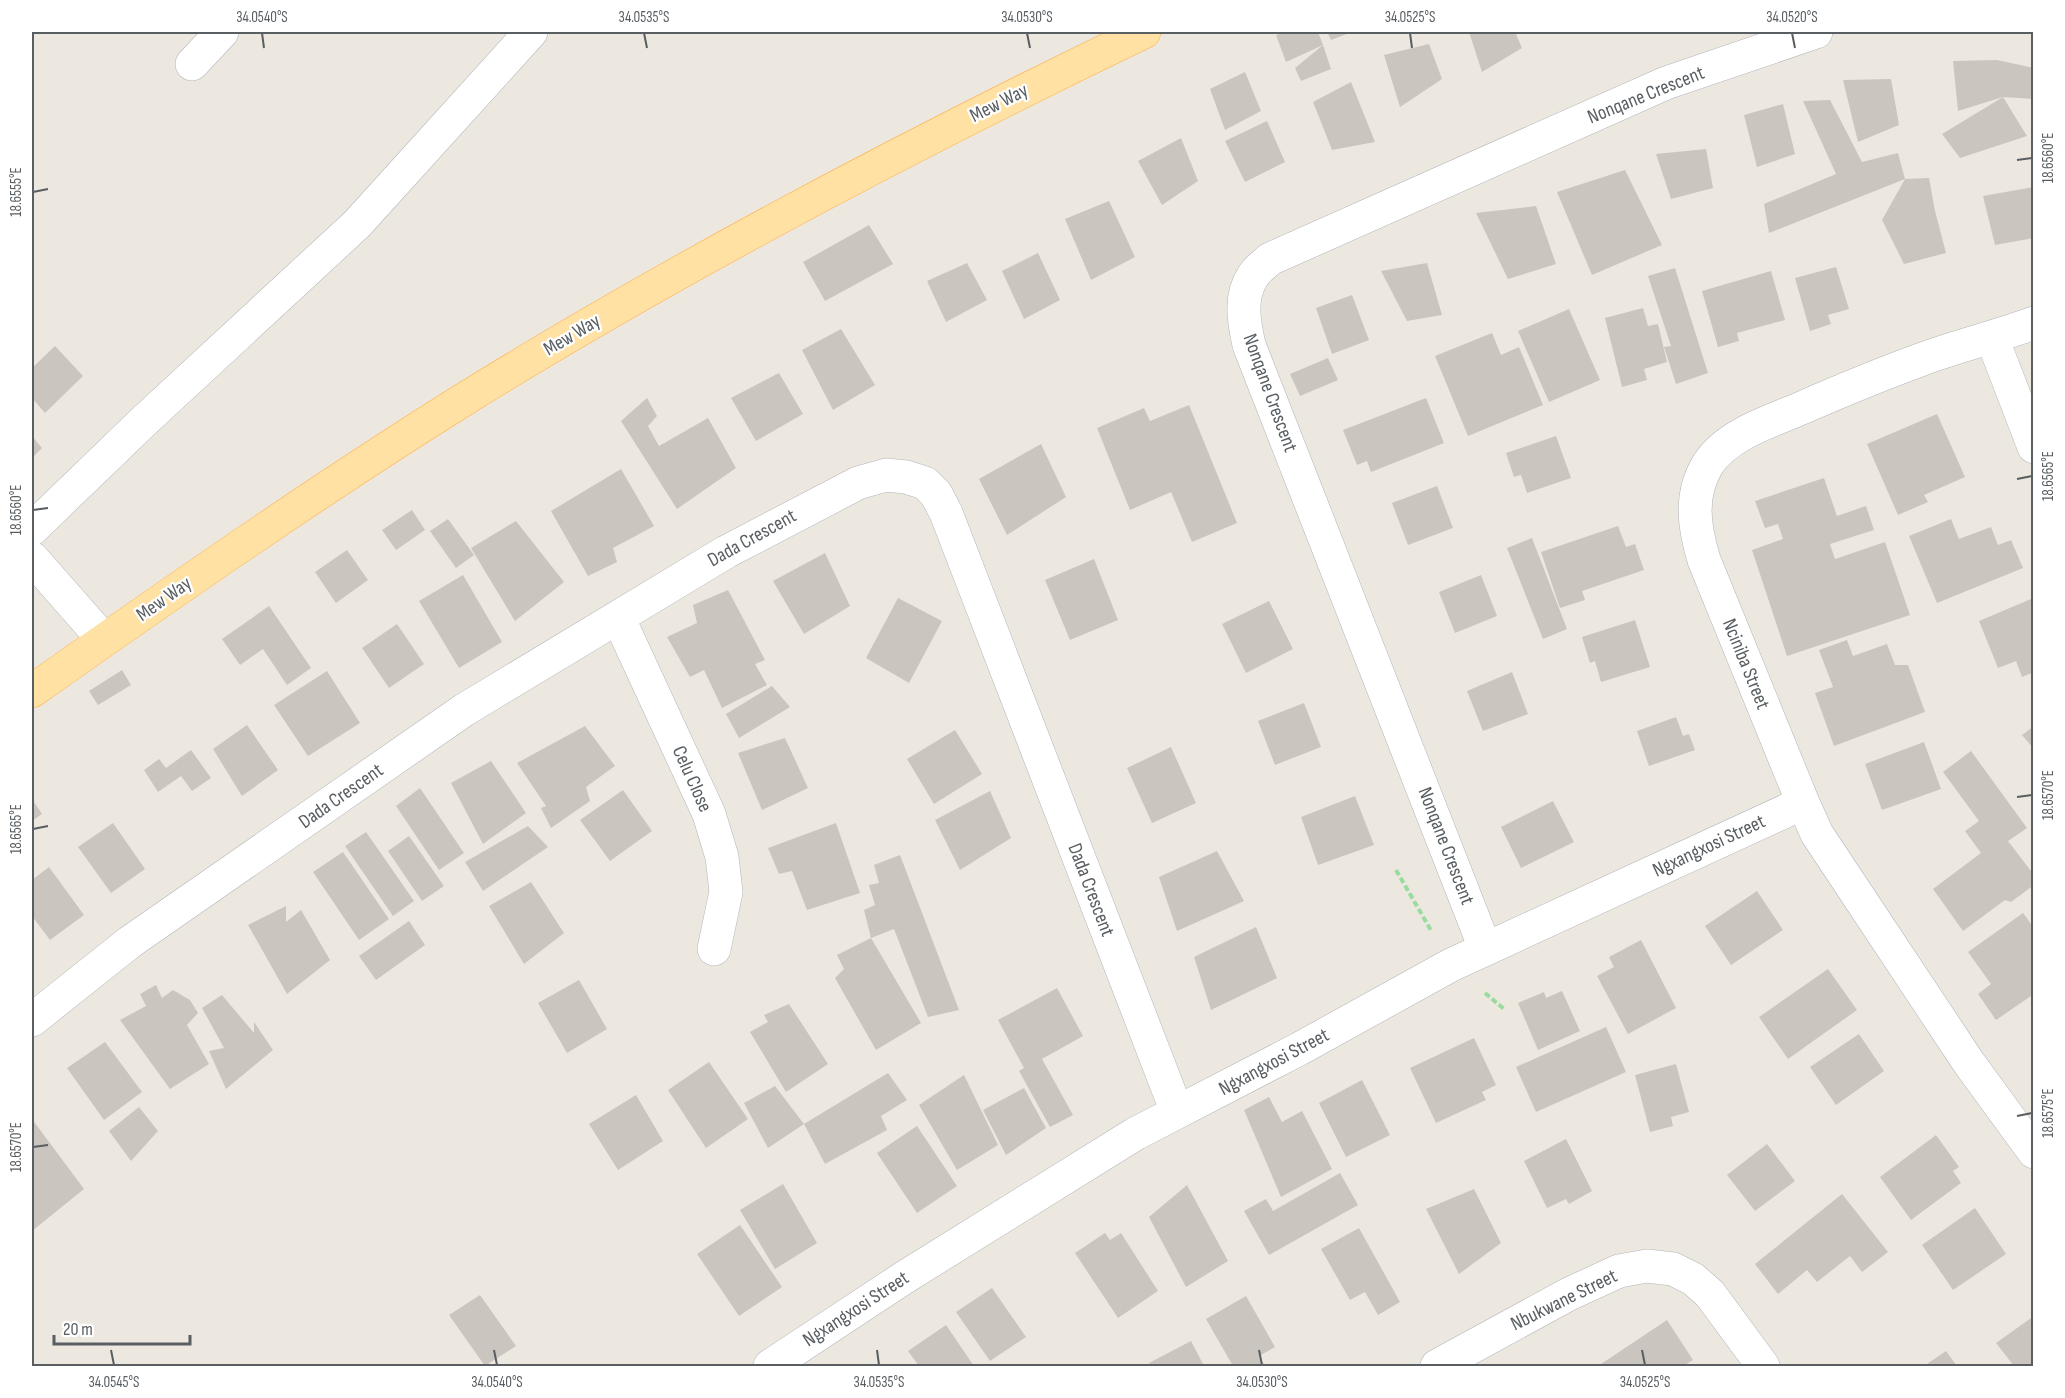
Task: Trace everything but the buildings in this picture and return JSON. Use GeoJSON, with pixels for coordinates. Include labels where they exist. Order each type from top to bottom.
{"type":"FeatureCollection","features":[{"type":"Feature","properties":{"kind":"main road","name":"Mew Way"},"geometry":{"type":"LineString","coordinates":[[32,691],[255,535],[464,400],[664,281],[875,166],[1009,97],[1144,32]]}},
{"type":"Feature","properties":{"kind":"street"},"geometry":{"type":"LineString","coordinates":[[192,64],[222,32]]}},
{"type":"Feature","properties":{"kind":"street"},"geometry":{"type":"LineString","coordinates":[[32,529],[144,421],[357,224],[531,32]]}},
{"type":"Feature","properties":{"kind":"street","name":"Nonqane Crescent"},"geometry":{"type":"LineString","coordinates":[[1485,948],[1249,345],[1243,312],[1245,295],[1253,275],[1270,259],[1666,83],[1816,32]]}},
{"type":"Feature","properties":{"kind":"street","name":"Nciniba Street"},"geometry":{"type":"LineString","coordinates":[[2034,323],[1922,359],[1761,425],[1721,449],[1710,462],[1696,492],[1694,510],[1698,543],[1704,560],[1817,834],[1969,1063],[2034,1152]]}},
{"type":"Feature","properties":{"kind":"street"},"geometry":{"type":"LineString","coordinates":[[1992,338],[2034,447]]}},
{"type":"Feature","properties":{"kind":"street","name":"Dada Crescent"},"geometry":{"type":"LineString","coordinates":[[32,1020],[130,942],[464,710],[726,552],[858,483],[886,475],[906,477],[925,483],[936,494],[946,513],[1177,1112]]}},
{"type":"Feature","properties":{"kind":"street"},"geometry":{"type":"LineString","coordinates":[[32,558],[104,640]]}},
{"type":"Feature","properties":{"kind":"street","name":"Celu Close"},"geometry":{"type":"LineString","coordinates":[[618,617],[709,814],[722,857],[726,892],[714,949]]}},
{"type":"Feature","properties":{"kind":"street","name":"Ngxangxosi Street"},"geometry":{"type":"LineString","coordinates":[[770,1366],[905,1277],[1126,1140],[1177,1112],[1485,948],[1803,803]]}},
{"type":"Feature","properties":{"kind":"street","name":"Nbukwane Street"},"geometry":{"type":"LineString","coordinates":[[1437,1366],[1569,1294],[1619,1272],[1636,1266],[1647,1266],[1673,1269],[1693,1279],[1710,1294],[1763,1366]]}}]}
